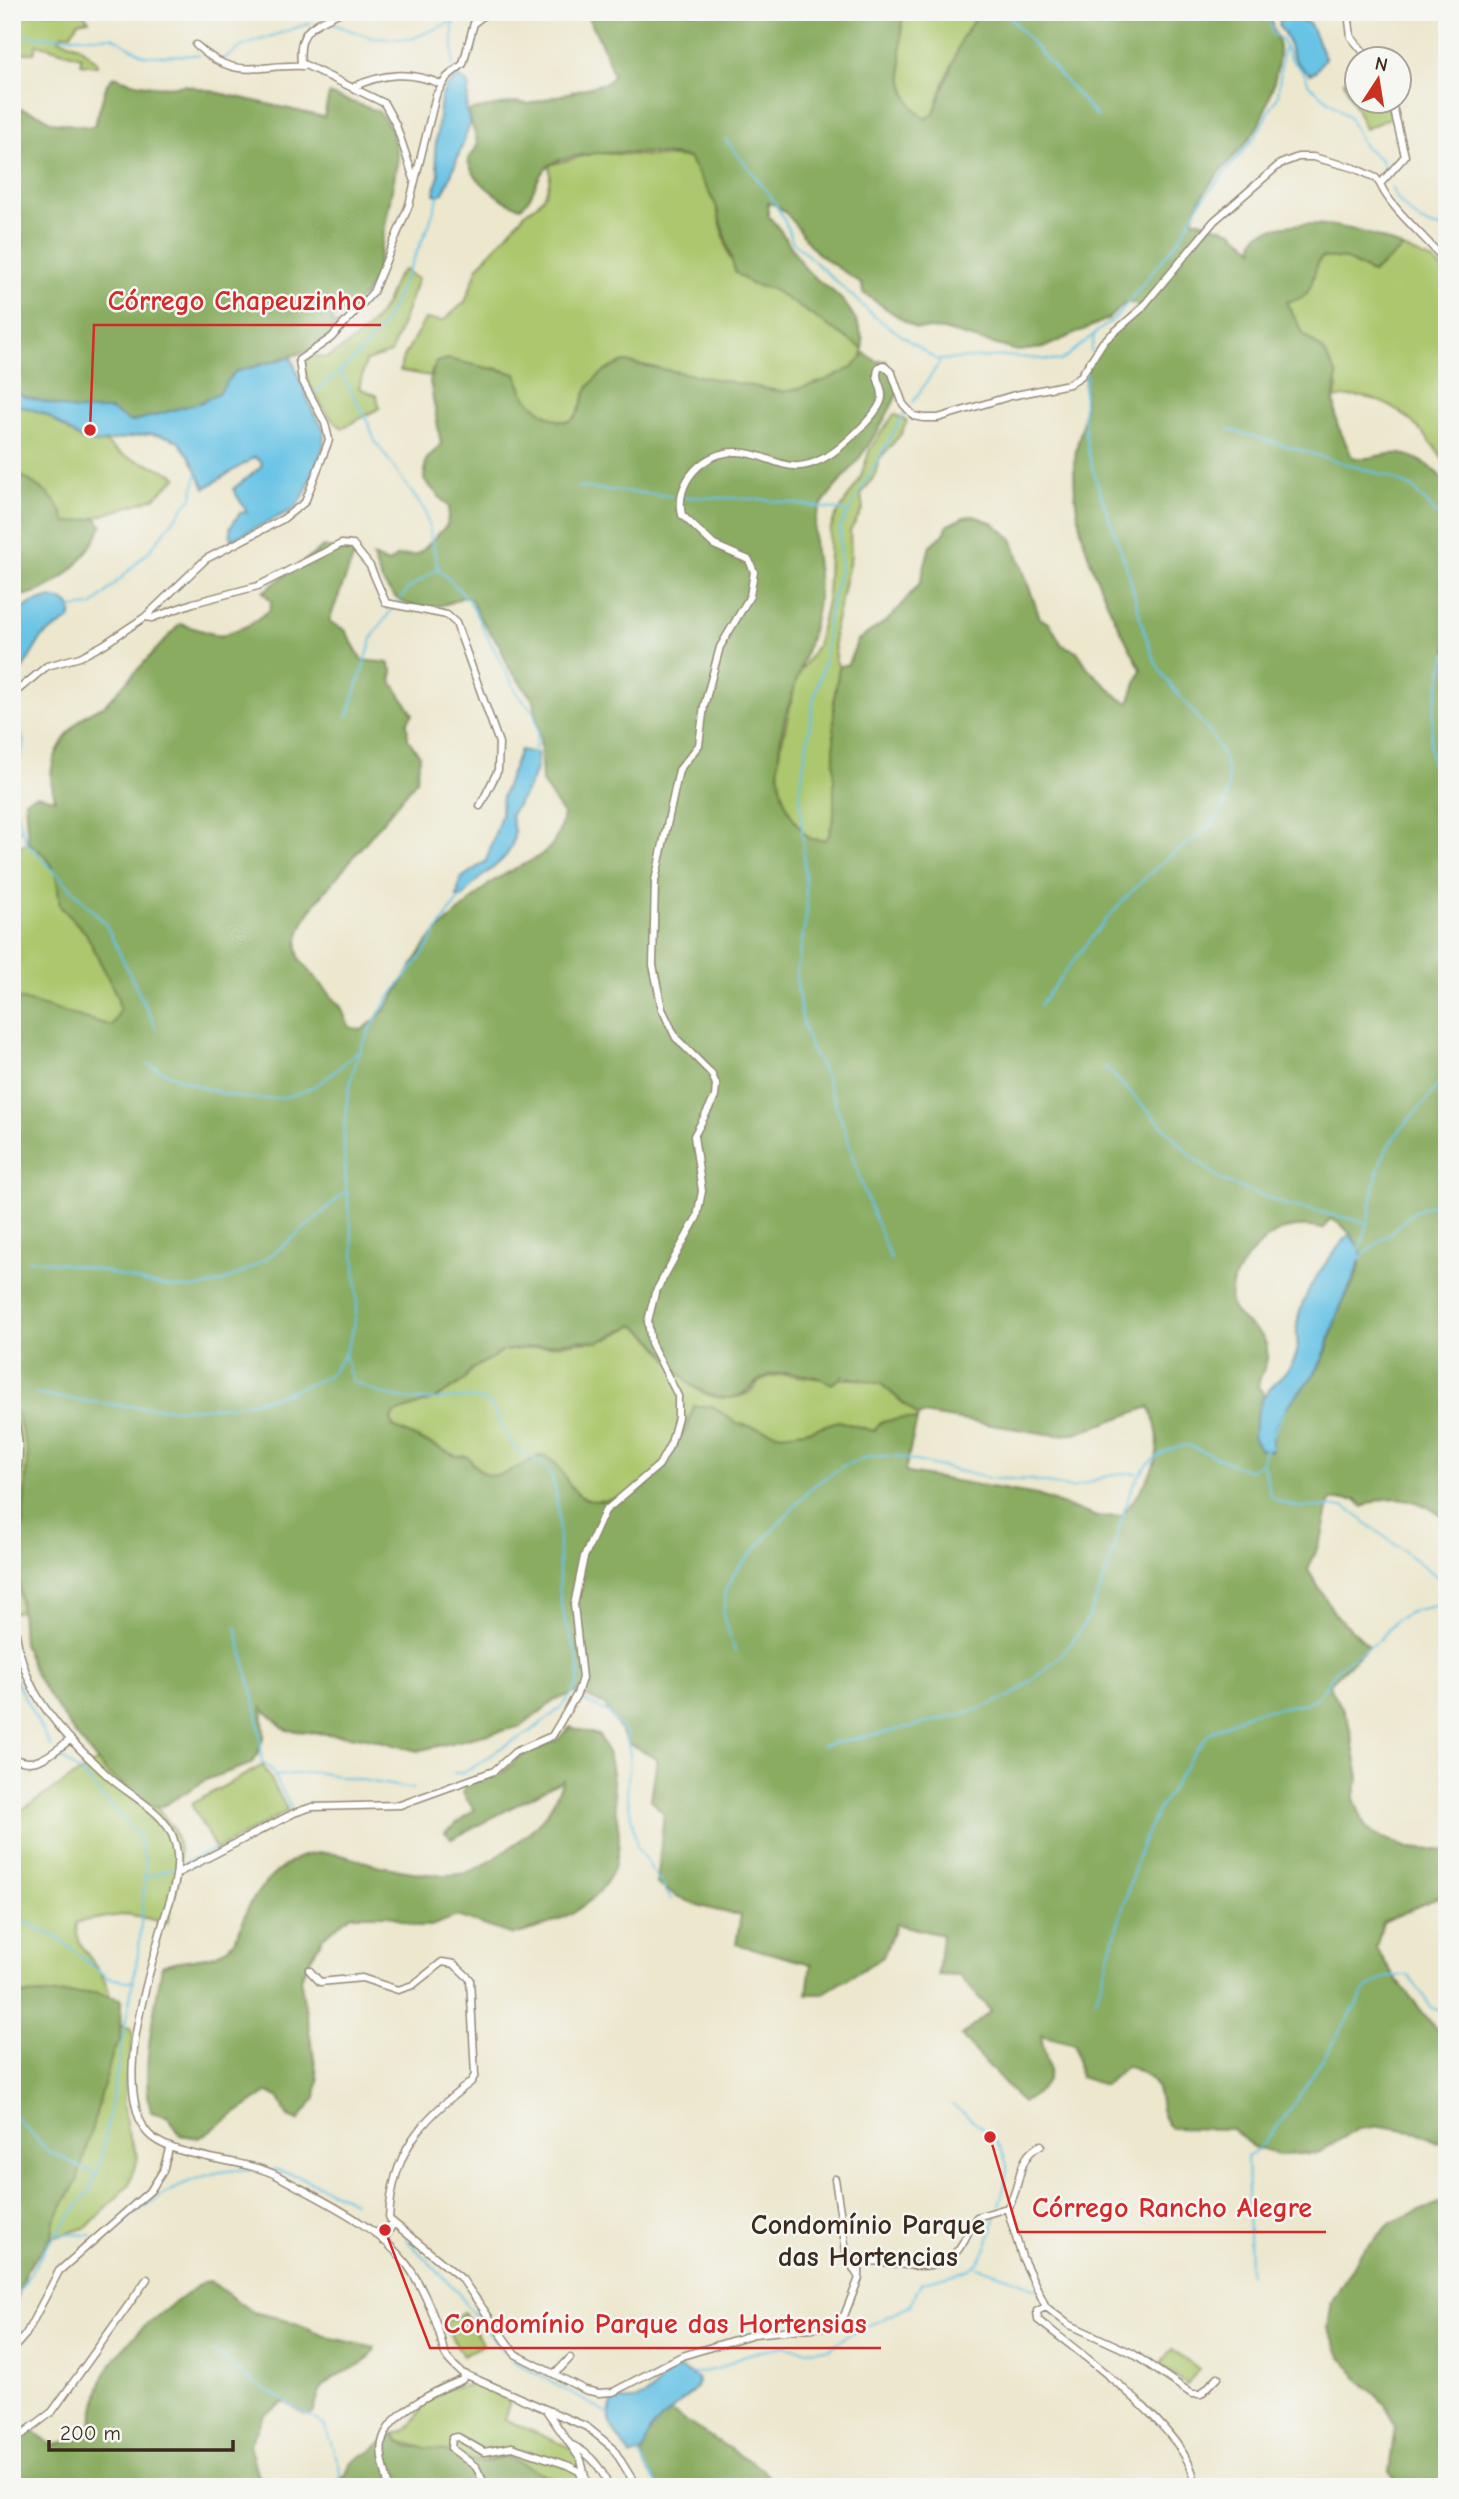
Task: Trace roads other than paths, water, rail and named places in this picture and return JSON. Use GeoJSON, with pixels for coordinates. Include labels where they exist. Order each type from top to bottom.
{"type":"FeatureCollection","features":[{"type":"Feature","properties":{"kind":"street"},"geometry":{"type":"LineString","coordinates":[[303,66],[300,59],[309,29],[317,21],[341,12]]}},
{"type":"Feature","properties":{"kind":"street"},"geometry":{"type":"LineString","coordinates":[[12,695],[47,666],[93,651],[145,617],[206,559],[283,519],[305,502],[329,439],[326,423],[302,380],[299,360],[331,338],[373,292],[415,182],[430,112],[441,84],[463,64],[470,29],[488,12]]}},
{"type":"Feature","properties":{"kind":"street"},"geometry":{"type":"LineString","coordinates":[[1348,12],[1351,37],[1358,46]]}},
{"type":"Feature","properties":{"kind":"street"},"geometry":{"type":"LineString","coordinates":[[196,46],[215,62],[234,69],[303,66],[384,103],[391,113],[415,182]]}},
{"type":"Feature","properties":{"kind":"street"},"geometry":{"type":"LineString","coordinates":[[353,87],[396,73],[421,76],[441,84]]}},
{"type":"Feature","properties":{"kind":"street"},"geometry":{"type":"LineString","coordinates":[[1380,184],[1399,167],[1405,156],[1395,116]]}},
{"type":"Feature","properties":{"kind":"street"},"geometry":{"type":"LineString","coordinates":[[178,1873],[293,1813],[326,1805],[400,1805],[494,1771],[515,1752],[552,1736],[566,1716],[582,1678],[574,1605],[584,1557],[605,1511],[651,1474],[671,1443],[678,1418],[678,1396],[651,1343],[648,1321],[655,1293],[696,1217],[702,1191],[694,1136],[715,1097],[716,1084],[711,1073],[676,1038],[662,1009],[653,965],[655,881],[679,770],[699,745],[704,706],[720,647],[746,606],[754,572],[748,560],[714,545],[682,515],[681,495],[689,474],[700,466],[733,452],[746,453],[782,467],[808,465],[822,460],[848,440],[879,405],[882,397],[876,374],[878,367],[883,365],[892,373],[903,404],[914,416],[924,418],[938,418],[1011,396],[1069,384],[1081,376],[1103,342],[1140,310],[1214,221],[1280,164],[1298,157],[1314,157],[1376,178],[1385,196],[1437,248],[1447,264]]}},
{"type":"Feature","properties":{"kind":"street"},"geometry":{"type":"LineString","coordinates":[[145,617],[152,618],[193,603],[258,586],[341,544],[353,545],[370,566],[386,603],[447,615],[456,623],[499,743],[498,770],[480,806]]}},
{"type":"Feature","properties":{"kind":"street"},"geometry":{"type":"LineString","coordinates":[[12,1409],[21,1445],[12,1546],[19,1648],[35,1691],[70,1740],[109,1777],[163,1819],[175,1840],[178,1873],[137,2032],[133,2072],[140,2120],[155,2142],[169,2149],[231,2159],[264,2169],[375,2233],[408,2266],[439,2329],[446,2358],[465,2375],[577,2422],[613,2448],[637,2487]]}},
{"type":"Feature","properties":{"kind":"street"},"geometry":{"type":"LineString","coordinates":[[12,1757],[23,1763],[34,1763],[70,1740]]}},
{"type":"Feature","properties":{"kind":"street"},"geometry":{"type":"LineString","coordinates":[[309,1970],[320,1982],[362,1978],[398,1990],[413,1985],[442,1962],[454,1964],[470,1979],[475,2075],[471,2082],[453,2095],[409,2139],[397,2169],[389,2219],[462,2279],[515,2354],[585,2390],[613,2392],[682,2356],[754,2334],[831,2326],[844,2316],[859,2278],[859,2263],[866,2261],[913,2266],[942,2261],[957,2252],[977,2217],[1007,2208],[1015,2193],[1024,2158],[1041,2145]]}},
{"type":"Feature","properties":{"kind":"street"},"geometry":{"type":"LineString","coordinates":[[12,2350],[26,2334],[59,2271],[151,2190],[163,2172],[169,2149]]}},
{"type":"Feature","properties":{"kind":"street"},"geometry":{"type":"LineString","coordinates":[[835,2179],[847,2257],[859,2278]]}},
{"type":"Feature","properties":{"kind":"street"},"geometry":{"type":"LineString","coordinates":[[1007,2208],[1023,2258],[1046,2307],[1068,2324],[1132,2353],[1192,2394],[1201,2394],[1218,2377]]}},
{"type":"Feature","properties":{"kind":"street"},"geometry":{"type":"LineString","coordinates":[[375,2233],[393,2224]]}},
{"type":"Feature","properties":{"kind":"street"},"geometry":{"type":"LineString","coordinates":[[383,2241],[393,2224]]}},
{"type":"Feature","properties":{"kind":"street"},"geometry":{"type":"LineString","coordinates":[[12,2442],[52,2412],[147,2279]]}},
{"type":"Feature","properties":{"kind":"street"},"geometry":{"type":"LineString","coordinates":[[1046,2307],[1037,2311],[1038,2320],[1130,2393],[1188,2459],[1195,2487]]}},
{"type":"Feature","properties":{"kind":"street"},"geometry":{"type":"LineString","coordinates":[[555,2374],[570,2358]]}},
{"type":"Feature","properties":{"kind":"street"},"geometry":{"type":"LineString","coordinates":[[388,2487],[382,2441],[392,2423],[422,2399],[462,2380],[465,2375]]}},
{"type":"Feature","properties":{"kind":"street"},"geometry":{"type":"LineString","coordinates":[[545,2409],[585,2468],[586,2486]]}},
{"type":"Feature","properties":{"kind":"street"},"geometry":{"type":"LineString","coordinates":[[486,2487],[476,2467],[451,2448],[452,2438],[458,2437],[484,2452],[512,2447],[567,2465],[579,2471],[586,2486]]}},
{"type":"Feature","properties":{"kind":"street"},"geometry":{"type":"LineString","coordinates":[[569,2443],[590,2457],[602,2471],[608,2487]]}},
{"type":"Feature","properties":{"kind":"water"},"geometry":{"type":"Polygon","coordinates":[[[1286,14],[1310,24],[1325,58],[1316,71],[1310,74],[1292,55],[1287,38],[1279,27],[1280,17],[1286,14]]]}},
{"type":"Feature","properties":{"kind":"water"},"geometry":{"type":"Polygon","coordinates":[[[458,77],[469,84],[466,110],[470,124],[443,193],[438,195],[434,194],[439,175],[435,153],[441,98],[446,87],[458,77]]]}},
{"type":"Feature","properties":{"kind":"water"},"geometry":{"type":"Polygon","coordinates":[[[291,357],[313,412],[324,429],[323,448],[304,495],[294,509],[231,540],[230,528],[240,513],[247,512],[233,489],[260,468],[262,463],[255,457],[205,488],[190,457],[178,441],[169,437],[150,434],[97,443],[82,440],[45,414],[12,403],[12,386],[22,396],[74,410],[110,410],[131,422],[202,402],[219,393],[235,372],[291,357]]]}},
{"type":"Feature","properties":{"kind":"water"},"geometry":{"type":"Polygon","coordinates":[[[48,598],[66,602],[71,609],[70,619],[42,637],[22,670],[12,673],[12,617],[32,603],[48,598]]]}},
{"type":"Feature","properties":{"kind":"water"},"geometry":{"type":"Polygon","coordinates":[[[520,750],[537,753],[537,762],[529,785],[511,814],[513,843],[502,860],[477,880],[463,897],[457,897],[460,879],[486,861],[501,815],[502,797],[520,750]]]}},
{"type":"Feature","properties":{"kind":"water"},"geometry":{"type":"Polygon","coordinates":[[[1350,1234],[1362,1253],[1323,1357],[1276,1425],[1272,1451],[1260,1449],[1253,1437],[1260,1404],[1295,1358],[1298,1346],[1297,1325],[1310,1288],[1333,1253],[1350,1234]]]}},
{"type":"Feature","properties":{"kind":"water"},"geometry":{"type":"Polygon","coordinates":[[[680,2368],[698,2379],[697,2387],[649,2431],[643,2453],[631,2456],[611,2423],[610,2409],[613,2402],[641,2398],[665,2376],[680,2368]]]}},
{"type":"Feature","properties":{"kind":"waterway"},"geometry":{"type":"LineString","coordinates":[[327,22],[372,38],[411,39],[475,12]]}},
{"type":"Feature","properties":{"kind":"waterway"},"geometry":{"type":"LineString","coordinates":[[1005,12],[1096,116]]}},
{"type":"Feature","properties":{"kind":"waterway"},"geometry":{"type":"LineString","coordinates":[[1267,12],[1273,34],[1281,39],[1290,58],[1305,74],[1309,85],[1349,117],[1363,145],[1381,160],[1387,173]]}},
{"type":"Feature","properties":{"kind":"waterway"},"geometry":{"type":"LineString","coordinates":[[453,22],[453,66]]}},
{"type":"Feature","properties":{"kind":"waterway"},"geometry":{"type":"LineString","coordinates":[[222,60],[243,46],[310,23]]}},
{"type":"Feature","properties":{"kind":"waterway"},"geometry":{"type":"LineString","coordinates":[[12,32],[31,37],[113,37],[145,56],[199,55]]}},
{"type":"Feature","properties":{"kind":"waterway"},"geometry":{"type":"LineString","coordinates":[[725,139],[773,200],[792,241],[875,317],[937,360],[1010,356],[1061,361],[1117,316],[1180,238],[1201,201],[1255,137],[1278,96],[1283,49]]}},
{"type":"Feature","properties":{"kind":"waterway"},"geometry":{"type":"LineString","coordinates":[[1391,187],[1400,202],[1413,215],[1428,225],[1444,228],[1447,234]]}},
{"type":"Feature","properties":{"kind":"waterway"},"geometry":{"type":"LineString","coordinates":[[313,394],[356,357],[384,324],[429,225],[439,194]]}},
{"type":"Feature","properties":{"kind":"waterway"},"geometry":{"type":"LineString","coordinates":[[1091,351],[1094,336]]}},
{"type":"Feature","properties":{"kind":"waterway"},"geometry":{"type":"LineString","coordinates":[[913,402],[940,362]]}},
{"type":"Feature","properties":{"kind":"waterway"},"geometry":{"type":"LineString","coordinates":[[340,371],[368,422],[375,441],[425,511],[438,568],[468,599],[518,695],[534,712],[538,732],[534,753]]}},
{"type":"Feature","properties":{"kind":"waterway"},"geometry":{"type":"LineString","coordinates":[[1040,1005],[1128,895],[1164,861],[1216,819],[1226,799],[1228,779],[1224,760],[1216,743],[1166,679],[1146,638],[1129,575],[1100,493],[1087,446],[1084,422],[1087,373]]}},
{"type":"Feature","properties":{"kind":"waterway"},"geometry":{"type":"LineString","coordinates":[[891,1260],[862,1186],[823,1070],[811,1050],[802,1019],[796,976],[807,912],[800,790],[814,698],[825,659],[829,614],[840,571],[840,527],[905,412]]}},
{"type":"Feature","properties":{"kind":"waterway"},"geometry":{"type":"LineString","coordinates":[[1229,429],[1390,477],[1413,488],[1447,526]]}},
{"type":"Feature","properties":{"kind":"waterway"},"geometry":{"type":"LineString","coordinates":[[71,608],[92,606],[149,551],[192,497],[197,474]]}},
{"type":"Feature","properties":{"kind":"waterway"},"geometry":{"type":"LineString","coordinates":[[578,487],[671,496]]}},
{"type":"Feature","properties":{"kind":"waterway"},"geometry":{"type":"LineString","coordinates":[[685,497],[760,499],[846,511]]}},
{"type":"Feature","properties":{"kind":"waterway"},"geometry":{"type":"LineString","coordinates":[[398,602],[408,589],[438,568]]}},
{"type":"Feature","properties":{"kind":"waterway"},"geometry":{"type":"LineString","coordinates":[[348,716],[373,636],[394,606]]}},
{"type":"Feature","properties":{"kind":"waterway"},"geometry":{"type":"LineString","coordinates":[[1447,654],[1434,707],[1430,747],[1447,867]]}},
{"type":"Feature","properties":{"kind":"waterway"},"geometry":{"type":"LineString","coordinates":[[12,691],[17,670]]}},
{"type":"Feature","properties":{"kind":"waterway"},"geometry":{"type":"LineString","coordinates":[[13,700],[24,744],[15,771],[13,803],[27,843],[105,923],[156,1028]]}},
{"type":"Feature","properties":{"kind":"waterway"},"geometry":{"type":"LineString","coordinates":[[12,834],[21,829]]}},
{"type":"Feature","properties":{"kind":"waterway"},"geometry":{"type":"LineString","coordinates":[[465,892],[480,875]]}},
{"type":"Feature","properties":{"kind":"waterway"},"geometry":{"type":"LineString","coordinates":[[36,1394],[136,1407],[204,1408],[269,1398],[320,1380],[334,1370],[346,1351],[357,1307],[344,1162],[346,1108],[351,1080],[362,1047],[377,1017],[462,896]]}},
{"type":"Feature","properties":{"kind":"waterway"},"geometry":{"type":"LineString","coordinates":[[148,1064],[212,1091],[258,1099],[281,1098],[303,1092],[324,1080],[357,1052]]}},
{"type":"Feature","properties":{"kind":"waterway"},"geometry":{"type":"LineString","coordinates":[[1359,1249],[1377,1174],[1386,1150],[1431,1095],[1444,1070],[1447,1055]]}},
{"type":"Feature","properties":{"kind":"waterway"},"geometry":{"type":"LineString","coordinates":[[1105,1067],[1193,1157],[1221,1180],[1284,1204],[1368,1223]]}},
{"type":"Feature","properties":{"kind":"waterway"},"geometry":{"type":"LineString","coordinates":[[28,1259],[94,1269],[170,1287],[193,1288],[213,1284],[255,1266],[294,1237],[345,1192]]}},
{"type":"Feature","properties":{"kind":"waterway"},"geometry":{"type":"LineString","coordinates":[[1360,1258],[1414,1212],[1447,1198]]}},
{"type":"Feature","properties":{"kind":"waterway"},"geometry":{"type":"LineString","coordinates":[[345,1356],[352,1380],[385,1395],[412,1400],[463,1398],[488,1402],[515,1448],[546,1467],[554,1485],[560,1594],[578,1664],[578,1681],[567,1700],[538,1726],[474,1767],[453,1773]]}},
{"type":"Feature","properties":{"kind":"waterway"},"geometry":{"type":"LineString","coordinates":[[1272,1436],[1285,1407]]}},
{"type":"Feature","properties":{"kind":"waterway"},"geometry":{"type":"LineString","coordinates":[[822,1746],[982,1708],[1021,1689],[1048,1667],[1079,1633],[1105,1577],[1127,1502],[1142,1471],[1154,1459],[1169,1450],[1188,1445],[1249,1471],[1262,1462]]}},
{"type":"Feature","properties":{"kind":"waterway"},"geometry":{"type":"LineString","coordinates":[[1266,1448],[1262,1461],[1271,1495],[1276,1500],[1297,1507],[1345,1507],[1438,1577],[1447,1595]]}},
{"type":"Feature","properties":{"kind":"waterway"},"geometry":{"type":"LineString","coordinates":[[735,1652],[723,1615],[726,1591],[735,1572],[812,1487],[843,1466],[870,1456],[895,1456],[988,1478],[1032,1480],[1072,1488],[1113,1474],[1137,1473]]}},
{"type":"Feature","properties":{"kind":"waterway"},"geometry":{"type":"LineString","coordinates":[[1096,1999],[1142,1843],[1157,1812],[1191,1757],[1210,1733],[1249,1713],[1306,1703],[1318,1697],[1339,1667],[1378,1641],[1397,1619],[1415,1610],[1447,1604]]}},
{"type":"Feature","properties":{"kind":"waterway"},"geometry":{"type":"LineString","coordinates":[[236,1626],[256,1710],[261,1761],[271,1769],[292,1810]]}},
{"type":"Feature","properties":{"kind":"waterway"},"geometry":{"type":"LineString","coordinates":[[12,1674],[51,1747]]}},
{"type":"Feature","properties":{"kind":"waterway"},"geometry":{"type":"LineString","coordinates":[[579,1699],[608,1712],[626,1735],[630,1753],[627,1793],[637,1847],[671,1899]]}},
{"type":"Feature","properties":{"kind":"waterway"},"geometry":{"type":"LineString","coordinates":[[12,2303],[45,2249],[90,2190],[100,2165],[139,1948],[146,1865],[138,1836],[82,1774],[58,1755]]}},
{"type":"Feature","properties":{"kind":"waterway"},"geometry":{"type":"LineString","coordinates":[[276,1776],[315,1772],[413,1789]]}},
{"type":"Feature","properties":{"kind":"waterway"},"geometry":{"type":"LineString","coordinates":[[183,1864],[215,1849]]}},
{"type":"Feature","properties":{"kind":"waterway"},"geometry":{"type":"LineString","coordinates":[[147,1877],[172,1868]]}},
{"type":"Feature","properties":{"kind":"waterway"},"geometry":{"type":"LineString","coordinates":[[12,1914],[62,1941],[108,1978],[134,1982]]}},
{"type":"Feature","properties":{"kind":"waterway"},"geometry":{"type":"LineString","coordinates":[[1250,2274],[1247,2156],[1259,2147],[1291,2107],[1367,1988],[1387,1976],[1409,1976],[1432,2008],[1447,2013]]}},
{"type":"Feature","properties":{"kind":"waterway"},"geometry":{"type":"LineString","coordinates":[[952,2105],[986,2131],[1005,2157],[1007,2176],[999,2205]]}},
{"type":"Feature","properties":{"kind":"waterway"},"geometry":{"type":"LineString","coordinates":[[12,2114],[48,2151],[95,2174]]}},
{"type":"Feature","properties":{"kind":"waterway"},"geometry":{"type":"LineString","coordinates":[[274,2169],[301,2177],[354,2202]]}},
{"type":"Feature","properties":{"kind":"waterway"},"geometry":{"type":"LineString","coordinates":[[105,2235],[173,2189],[210,2174],[251,2170]]}},
{"type":"Feature","properties":{"kind":"waterway"},"geometry":{"type":"LineString","coordinates":[[692,2374],[718,2369],[745,2355],[784,2346],[805,2350],[830,2349],[846,2336],[910,2306],[921,2283],[974,2266],[985,2250],[996,2215]]}},
{"type":"Feature","properties":{"kind":"waterway"},"geometry":{"type":"LineString","coordinates":[[58,2234],[92,2235]]}},
{"type":"Feature","properties":{"kind":"waterway"},"geometry":{"type":"LineString","coordinates":[[406,2239],[454,2288],[503,2352]]}},
{"type":"Feature","properties":{"kind":"waterway"},"geometry":{"type":"LineString","coordinates":[[978,2267],[1035,2289]]}},
{"type":"Feature","properties":{"kind":"waterway"},"geometry":{"type":"LineString","coordinates":[[215,2352],[245,2377],[324,2425],[339,2464],[341,2487]]}},
{"type":"Feature","properties":{"kind":"waterway"},"geometry":{"type":"LineString","coordinates":[[510,2359],[610,2415]]}},
{"type":"Feature","properties":{"kind":"waterway"},"geometry":{"type":"LineString","coordinates":[[639,2455],[659,2487]]}},
{"type":"Feature","properties":{"kind":"waterway"},"geometry":{"type":"LineString","coordinates":[[1439,2480],[1447,2484]]}},
{"type":"Feature","properties":{"kind":"place","name":"Córrego Chapeuzinho"},"geometry":{"type":"Point","coordinates":[90,430]}},
{"type":"Feature","properties":{"kind":"place","name":"Córrego Rancho Alegre"},"geometry":{"type":"Point","coordinates":[990,2137]}},
{"type":"Feature","properties":{"kind":"place","name":"Condomínio Parque das Hortensias"},"geometry":{"type":"Point","coordinates":[385,2230]}},
{"type":"Feature","properties":{"kind":"district","name":"Condomínio Parque das Hortencias"},"geometry":{"type":"Point","coordinates":[868,2240]}}]}
